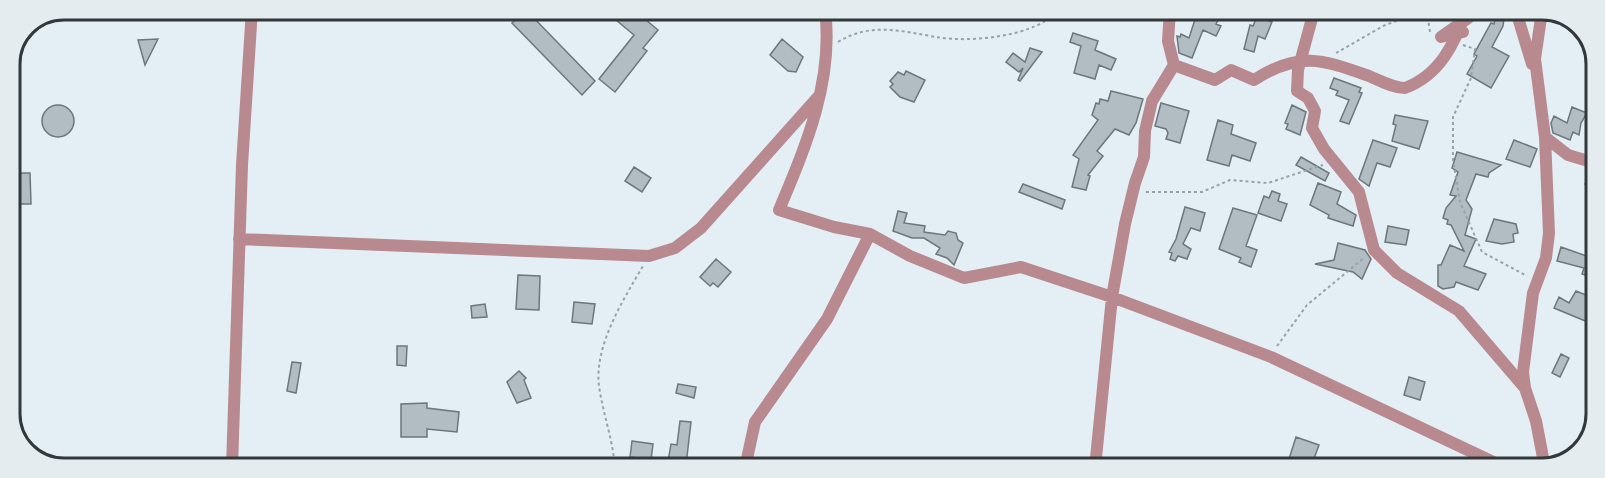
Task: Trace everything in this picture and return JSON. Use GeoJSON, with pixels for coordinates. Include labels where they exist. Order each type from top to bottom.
{"type":"FeatureCollection","features":[{"type":"Feature","properties":{"kind":"street"},"geometry":{"type":"LineString","coordinates":[[232,458],[239,238],[251,19]]}},
{"type":"Feature","properties":{"kind":"street"},"geometry":{"type":"LineString","coordinates":[[826,19],[828,48],[821,93],[806,143],[779,210],[834,227],[870,234],[910,256],[964,279],[1021,267],[1112,297],[1271,357],[1485,458]]}},
{"type":"Feature","properties":{"kind":"street"},"geometry":{"type":"LineString","coordinates":[[1096,458],[1112,297],[1132,192],[1144,157],[1145,131],[1152,101],[1174,65],[1168,41],[1169,19]]}},
{"type":"Feature","properties":{"kind":"street"},"geometry":{"type":"LineString","coordinates":[[1312,19],[1301,59],[1297,90],[1308,98],[1315,111],[1312,128],[1359,192],[1374,249],[1397,273],[1459,311],[1525,388]]}},
{"type":"Feature","properties":{"kind":"street"},"geometry":{"type":"LineString","coordinates":[[1174,65],[1215,80],[1230,70],[1254,80],[1277,66],[1301,59],[1322,62],[1405,88],[1439,65],[1464,19]]}},
{"type":"Feature","properties":{"kind":"street"},"geometry":{"type":"LineString","coordinates":[[1441,37],[1467,19]]}},
{"type":"Feature","properties":{"kind":"street"},"geometry":{"type":"LineString","coordinates":[[1518,19],[1536,78]]}},
{"type":"Feature","properties":{"kind":"street"},"geometry":{"type":"LineString","coordinates":[[1541,19],[1534,59],[1545,137],[1549,233],[1546,258],[1536,283],[1523,372],[1543,458]]}},
{"type":"Feature","properties":{"kind":"street"},"geometry":{"type":"LineString","coordinates":[[1441,37],[1468,31],[1461,27]]}},
{"type":"Feature","properties":{"kind":"street"},"geometry":{"type":"LineString","coordinates":[[239,238],[649,256],[675,248],[701,228],[821,93]]}},
{"type":"Feature","properties":{"kind":"street"},"geometry":{"type":"LineString","coordinates":[[1545,137],[1568,155],[1585,160]]}},
{"type":"Feature","properties":{"kind":"street"},"geometry":{"type":"LineString","coordinates":[[747,458],[755,422],[827,319],[870,234]]}},
{"type":"Feature","properties":{"kind":"path"},"geometry":{"type":"LineString","coordinates":[[828,48],[851,34],[870,30],[888,28],[956,38],[1032,29],[1046,19]]}},
{"type":"Feature","properties":{"kind":"path"},"geometry":{"type":"LineString","coordinates":[[1322,62],[1383,26],[1401,19]]}},
{"type":"Feature","properties":{"kind":"path"},"geometry":{"type":"LineString","coordinates":[[1441,37],[1475,49],[1471,78],[1453,117],[1453,160],[1462,208],[1482,252],[1536,283]]}},
{"type":"Feature","properties":{"kind":"path"},"geometry":{"type":"LineString","coordinates":[[1132,192],[1202,192],[1230,180],[1268,183],[1335,162]]}},
{"type":"Feature","properties":{"kind":"path"},"geometry":{"type":"LineString","coordinates":[[1271,357],[1307,305],[1374,249]]}},
{"type":"Feature","properties":{"kind":"path"},"geometry":{"type":"LineString","coordinates":[[613,458],[599,385],[600,363],[618,311],[649,256]]}},
{"type":"Feature","properties":{"kind":"building"},"geometry":{"type":"Polygon","coordinates":[[[516,19],[535,19],[595,81],[582,95],[512,23],[516,19]]]}},
{"type":"Feature","properties":{"kind":"building"},"geometry":{"type":"Polygon","coordinates":[[[615,19],[645,19],[658,30],[643,48],[647,51],[615,92],[599,79],[634,35],[615,19]]]}},
{"type":"Feature","properties":{"kind":"building"},"geometry":{"type":"Polygon","coordinates":[[[1195,19],[1218,19],[1216,24],[1221,26],[1216,36],[1203,30],[1192,58],[1179,53],[1177,36],[1180,37],[1181,34],[1189,38],[1195,19]]]}},
{"type":"Feature","properties":{"kind":"building"},"geometry":{"type":"Polygon","coordinates":[[[1256,19],[1272,22],[1265,39],[1258,36],[1254,52],[1244,49],[1250,25],[1253,26],[1256,19]]]}},
{"type":"Feature","properties":{"kind":"building"},"geometry":{"type":"Polygon","coordinates":[[[1495,19],[1504,19],[1503,26],[1492,47],[1509,56],[1491,88],[1467,74],[1477,56],[1474,54],[1491,23],[1494,24],[1495,19]]]}},
{"type":"Feature","properties":{"kind":"building"},"geometry":{"type":"Polygon","coordinates":[[[1073,33],[1098,41],[1095,50],[1116,59],[1111,70],[1099,65],[1095,79],[1074,73],[1081,46],[1070,42],[1073,33]]]}},
{"type":"Feature","properties":{"kind":"building"},"geometry":{"type":"Polygon","coordinates":[[[158,39],[145,65],[138,40],[158,39]]]}},
{"type":"Feature","properties":{"kind":"building"},"geometry":{"type":"Polygon","coordinates":[[[782,39],[803,57],[796,72],[788,71],[770,55],[782,39]]]}},
{"type":"Feature","properties":{"kind":"building"},"geometry":{"type":"Polygon","coordinates":[[[1030,48],[1042,52],[1020,81],[1018,80],[1023,68],[1019,72],[1006,62],[1013,53],[1025,62],[1030,48]]]}},
{"type":"Feature","properties":{"kind":"building"},"geometry":{"type":"Polygon","coordinates":[[[906,71],[925,80],[914,102],[900,97],[890,87],[893,84],[890,81],[898,72],[904,75],[906,71]]]}},
{"type":"Feature","properties":{"kind":"building"},"geometry":{"type":"Polygon","coordinates":[[[1334,78],[1361,88],[1359,92],[1362,93],[1349,124],[1340,121],[1349,100],[1336,95],[1338,91],[1330,88],[1334,78]]]}},
{"type":"Feature","properties":{"kind":"building"},"geometry":{"type":"Polygon","coordinates":[[[1111,91],[1143,99],[1136,123],[1129,135],[1115,129],[1097,151],[1103,156],[1088,175],[1090,176],[1086,190],[1072,187],[1079,159],[1073,155],[1098,120],[1092,115],[1096,103],[1099,104],[1100,99],[1108,101],[1111,91]]]}},
{"type":"Feature","properties":{"kind":"building"},"geometry":{"type":"Polygon","coordinates":[[[1161,103],[1189,111],[1180,143],[1166,139],[1168,133],[1166,129],[1155,126],[1161,103]]]}},
{"type":"Feature","properties":{"kind":"building"},"geometry":{"type":"Polygon","coordinates":[[[58,105],[69,110],[74,121],[69,132],[58,137],[47,132],[42,121],[47,110],[58,105]]]}},
{"type":"Feature","properties":{"kind":"building"},"geometry":{"type":"Polygon","coordinates":[[[1292,105],[1306,112],[1300,135],[1286,129],[1288,124],[1285,123],[1292,105]]]}},
{"type":"Feature","properties":{"kind":"building"},"geometry":{"type":"Polygon","coordinates":[[[1572,107],[1585,112],[1579,135],[1573,132],[1570,140],[1553,133],[1551,123],[1554,116],[1567,123],[1572,107]]]}},
{"type":"Feature","properties":{"kind":"building"},"geometry":{"type":"Polygon","coordinates":[[[1395,115],[1428,121],[1419,149],[1392,141],[1396,125],[1393,124],[1395,115]]]}},
{"type":"Feature","properties":{"kind":"building"},"geometry":{"type":"Polygon","coordinates":[[[1218,120],[1233,125],[1231,134],[1256,143],[1250,161],[1232,155],[1229,166],[1207,160],[1218,120]]]}},
{"type":"Feature","properties":{"kind":"building"},"geometry":{"type":"Polygon","coordinates":[[[1373,140],[1397,148],[1390,167],[1377,163],[1369,186],[1359,179],[1373,140]]]}},
{"type":"Feature","properties":{"kind":"building"},"geometry":{"type":"Polygon","coordinates":[[[1514,140],[1537,149],[1530,167],[1506,159],[1514,140]]]}},
{"type":"Feature","properties":{"kind":"building"},"geometry":{"type":"Polygon","coordinates":[[[1457,152],[1501,165],[1489,173],[1488,177],[1476,174],[1466,200],[1472,209],[1465,235],[1476,239],[1464,266],[1486,274],[1478,290],[1456,282],[1454,287],[1443,289],[1438,286],[1438,265],[1441,265],[1450,245],[1464,251],[1451,225],[1447,224],[1448,220],[1443,218],[1446,208],[1456,196],[1450,195],[1458,172],[1452,168],[1457,152]]]}},
{"type":"Feature","properties":{"kind":"building"},"geometry":{"type":"Polygon","coordinates":[[[1301,157],[1329,173],[1325,181],[1296,165],[1301,157]]]}},
{"type":"Feature","properties":{"kind":"building"},"geometry":{"type":"Polygon","coordinates":[[[634,167],[651,178],[642,192],[625,181],[634,167]]]}},
{"type":"Feature","properties":{"kind":"building"},"geometry":{"type":"Polygon","coordinates":[[[19,173],[30,173],[31,204],[19,204],[19,173]]]}},
{"type":"Feature","properties":{"kind":"building"},"geometry":{"type":"Polygon","coordinates":[[[1318,183],[1341,192],[1337,204],[1356,215],[1353,226],[1328,218],[1329,215],[1310,205],[1318,183]]]}},
{"type":"Feature","properties":{"kind":"building"},"geometry":{"type":"Polygon","coordinates":[[[1023,184],[1065,200],[1062,209],[1019,192],[1023,184]]]}},
{"type":"Feature","properties":{"kind":"building"},"geometry":{"type":"Polygon","coordinates":[[[1272,191],[1280,194],[1278,201],[1287,204],[1281,221],[1258,213],[1264,196],[1269,198],[1272,191]]]}},
{"type":"Feature","properties":{"kind":"building"},"geometry":{"type":"Polygon","coordinates":[[[1185,207],[1205,213],[1200,231],[1191,228],[1183,244],[1191,249],[1187,259],[1178,256],[1175,261],[1170,259],[1172,253],[1169,252],[1176,239],[1185,207]]]}},
{"type":"Feature","properties":{"kind":"building"},"geometry":{"type":"Polygon","coordinates":[[[1233,208],[1257,215],[1246,246],[1257,250],[1251,267],[1239,262],[1241,258],[1219,249],[1233,208]]]}},
{"type":"Feature","properties":{"kind":"building"},"geometry":{"type":"Polygon","coordinates":[[[898,211],[907,213],[904,223],[925,226],[924,232],[945,235],[948,231],[956,233],[958,240],[963,243],[954,265],[947,258],[936,254],[940,248],[924,238],[912,238],[893,231],[898,211]]]}},
{"type":"Feature","properties":{"kind":"building"},"geometry":{"type":"Polygon","coordinates":[[[1494,219],[1516,224],[1518,233],[1513,234],[1514,242],[1502,244],[1486,241],[1494,219]]]}},
{"type":"Feature","properties":{"kind":"building"},"geometry":{"type":"Polygon","coordinates":[[[1388,226],[1409,230],[1406,245],[1385,242],[1388,226]]]}},
{"type":"Feature","properties":{"kind":"building"},"geometry":{"type":"Polygon","coordinates":[[[1338,243],[1365,250],[1371,259],[1362,279],[1353,272],[1315,264],[1334,260],[1338,243]]]}},
{"type":"Feature","properties":{"kind":"building"},"geometry":{"type":"Polygon","coordinates":[[[1561,247],[1586,256],[1586,275],[1582,274],[1584,268],[1557,261],[1561,247]]]}},
{"type":"Feature","properties":{"kind":"building"},"geometry":{"type":"Polygon","coordinates":[[[716,259],[731,272],[718,287],[713,283],[710,286],[700,277],[716,259]]]}},
{"type":"Feature","properties":{"kind":"building"},"geometry":{"type":"Polygon","coordinates":[[[518,275],[540,276],[539,310],[516,309],[518,275]]]}},
{"type":"Feature","properties":{"kind":"building"},"geometry":{"type":"Polygon","coordinates":[[[1576,291],[1586,295],[1586,321],[1554,308],[1559,297],[1569,303],[1576,291]]]}},
{"type":"Feature","properties":{"kind":"building"},"geometry":{"type":"Polygon","coordinates":[[[574,302],[595,304],[592,324],[572,322],[574,302]]]}},
{"type":"Feature","properties":{"kind":"building"},"geometry":{"type":"Polygon","coordinates":[[[485,304],[487,317],[472,318],[471,306],[485,304]]]}},
{"type":"Feature","properties":{"kind":"building"},"geometry":{"type":"Polygon","coordinates":[[[397,346],[407,346],[406,366],[397,365],[397,346]]]}},
{"type":"Feature","properties":{"kind":"building"},"geometry":{"type":"Polygon","coordinates":[[[1561,354],[1569,358],[1560,377],[1552,373],[1561,354]]]}},
{"type":"Feature","properties":{"kind":"building"},"geometry":{"type":"Polygon","coordinates":[[[292,362],[301,363],[296,393],[287,391],[292,362]]]}},
{"type":"Feature","properties":{"kind":"building"},"geometry":{"type":"Polygon","coordinates":[[[519,371],[526,378],[524,380],[531,398],[517,403],[507,382],[519,371]]]}},
{"type":"Feature","properties":{"kind":"building"},"geometry":{"type":"Polygon","coordinates":[[[1409,377],[1425,382],[1420,400],[1404,395],[1409,377]]]}},
{"type":"Feature","properties":{"kind":"building"},"geometry":{"type":"Polygon","coordinates":[[[678,384],[696,387],[694,398],[676,393],[678,384]]]}},
{"type":"Feature","properties":{"kind":"building"},"geometry":{"type":"Polygon","coordinates":[[[427,403],[427,408],[459,412],[457,432],[427,429],[427,437],[401,437],[401,404],[427,403]]]}},
{"type":"Feature","properties":{"kind":"building"},"geometry":{"type":"Polygon","coordinates":[[[680,421],[691,422],[687,458],[669,458],[671,444],[677,445],[680,421]]]}},
{"type":"Feature","properties":{"kind":"building"},"geometry":{"type":"Polygon","coordinates":[[[1296,437],[1319,445],[1314,458],[1289,458],[1296,437]]]}},
{"type":"Feature","properties":{"kind":"building"},"geometry":{"type":"Polygon","coordinates":[[[632,441],[653,444],[651,458],[630,457],[632,441]]]}}]}
